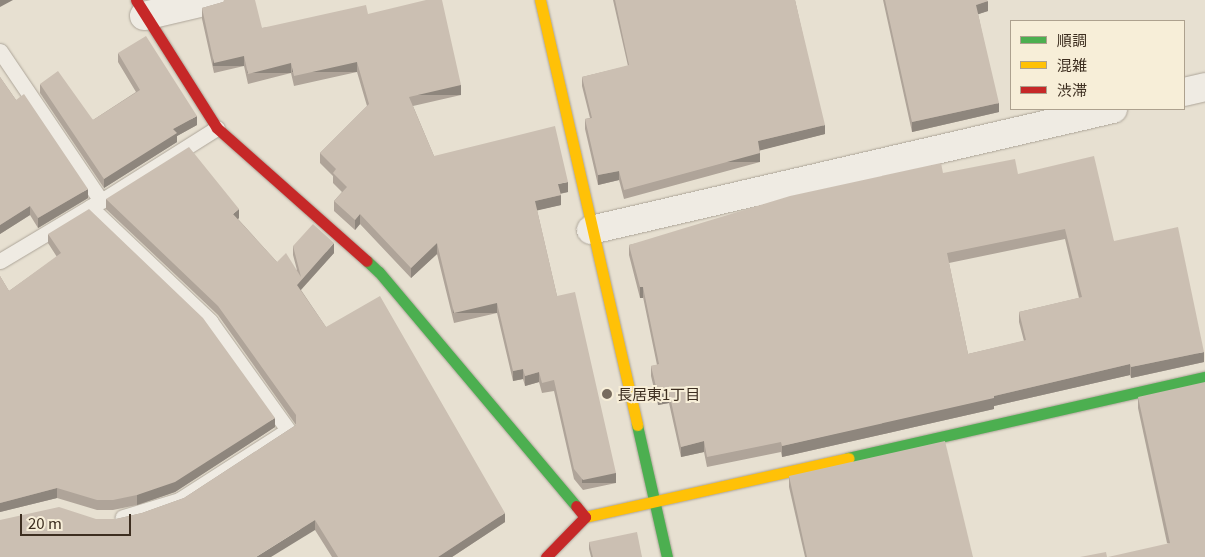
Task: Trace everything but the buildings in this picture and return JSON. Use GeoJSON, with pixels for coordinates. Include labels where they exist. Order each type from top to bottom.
{"type":"FeatureCollection","features":[{"type":"Feature","properties":{"kind":"street"},"geometry":{"type":"LineString","coordinates":[[214,0],[140,8],[217,128],[379,272],[585,517]]}},
{"type":"Feature","properties":{"kind":"street"},"geometry":{"type":"LineString","coordinates":[[540,0],[667,557]]}},
{"type":"Feature","properties":{"kind":"street"},"geometry":{"type":"LineString","coordinates":[[1185,92],[1205,87]]}},
{"type":"Feature","properties":{"kind":"street"},"geometry":{"type":"LineString","coordinates":[[591,230],[1109,110]]}},
{"type":"Feature","properties":{"kind":"street"},"geometry":{"type":"LineString","coordinates":[[546,557],[585,517],[1205,377]]}},
{"type":"Feature","properties":{"kind":"lane"},"geometry":{"type":"LineString","coordinates":[[0,51],[95,204],[210,321],[288,430],[179,500],[139,514],[105,519]]}},
{"type":"Feature","properties":{"kind":"lane"},"geometry":{"type":"LineString","coordinates":[[0,261],[217,128]]}},
{"type":"Feature","properties":{"kind":"traffic: fast"},"geometry":{"type":"LineString","coordinates":[[367,261],[379,272],[576,506]]}},
{"type":"Feature","properties":{"kind":"traffic: fast"},"geometry":{"type":"LineString","coordinates":[[848,458],[1205,377]]}},
{"type":"Feature","properties":{"kind":"traffic: fast"},"geometry":{"type":"LineString","coordinates":[[637,425],[667,557]]}},
{"type":"Feature","properties":{"kind":"traffic: slow"},"geometry":{"type":"LineString","coordinates":[[540,0],[637,425]]}},
{"type":"Feature","properties":{"kind":"traffic: slow"},"geometry":{"type":"LineString","coordinates":[[585,517],[848,458]]}},
{"type":"Feature","properties":{"kind":"traffic: jam"},"geometry":{"type":"LineString","coordinates":[[136,0],[217,128],[367,261]]}},
{"type":"Feature","properties":{"kind":"traffic: jam"},"geometry":{"type":"LineString","coordinates":[[546,557],[585,517],[576,506]]}},
{"type":"Feature","properties":{"kind":"place","name":"長居東1丁目"},"geometry":{"type":"Point","coordinates":[607,394]}}]}
